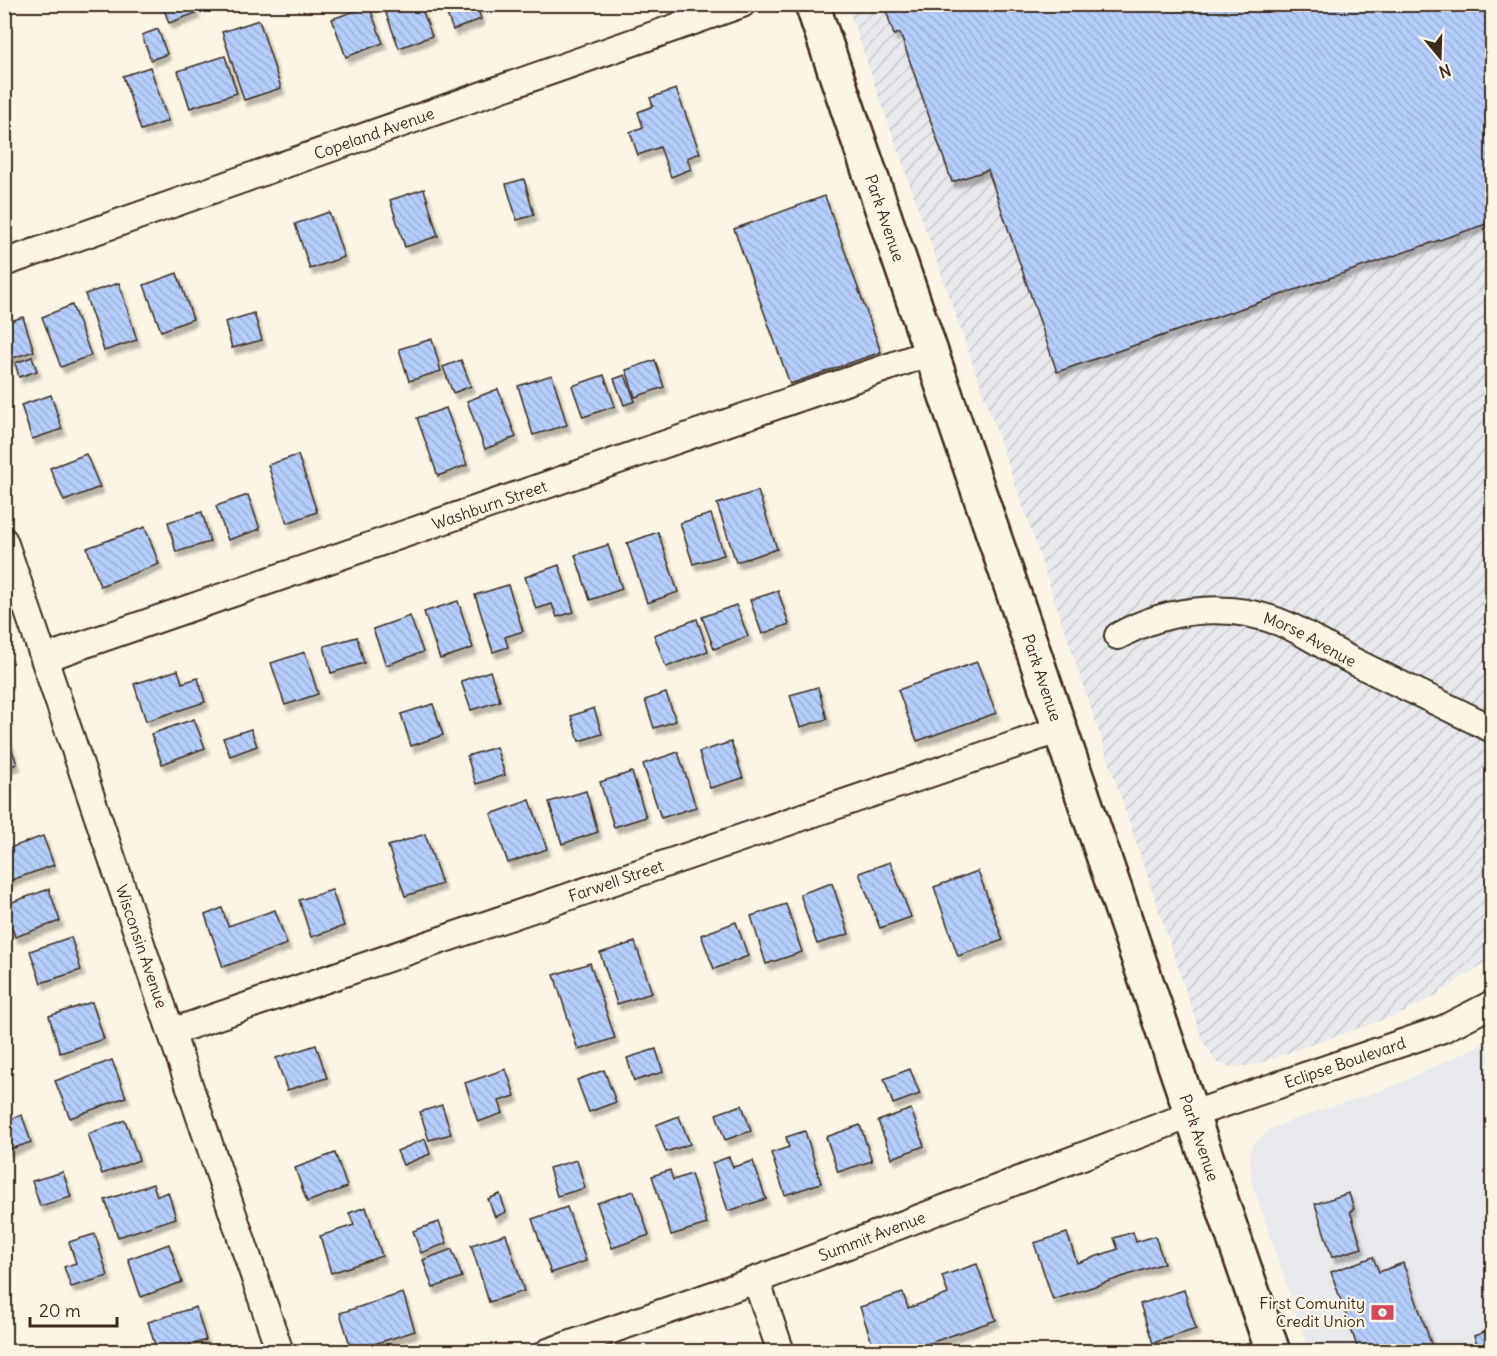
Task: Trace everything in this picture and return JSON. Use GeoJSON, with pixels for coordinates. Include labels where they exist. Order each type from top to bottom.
{"type":"FeatureCollection","features":[{"type":"Feature","properties":{"kind":"street","name":"Copeland Avenue"},"geometry":{"type":"LineString","coordinates":[[4,263],[742,4]]}},
{"type":"Feature","properties":{"kind":"street","name":"Park Avenue"},"geometry":{"type":"LineString","coordinates":[[812,4],[1274,1352]]}},
{"type":"Feature","properties":{"kind":"street","name":"Washburn Street"},"geometry":{"type":"LineString","coordinates":[[45,658],[932,352]]}},
{"type":"Feature","properties":{"kind":"street","name":"Wisconsin Avenue"},"geometry":{"type":"LineString","coordinates":[[4,541],[280,1352]]}},
{"type":"Feature","properties":{"kind":"street","name":"Morse Avenue"},"geometry":{"type":"LineString","coordinates":[[1118,636],[1129,629],[1163,617],[1198,610],[1232,611],[1260,616],[1293,628],[1339,654],[1492,729]]}},
{"type":"Feature","properties":{"kind":"street","name":"Farwell Street"},"geometry":{"type":"LineString","coordinates":[[171,1032],[1061,729]]}},
{"type":"Feature","properties":{"kind":"street","name":"Eclipse Boulevard"},"geometry":{"type":"LineString","coordinates":[[1193,1114],[1443,1029],[1492,1004]]}},
{"type":"Feature","properties":{"kind":"street","name":"Summit Avenue"},"geometry":{"type":"LineString","coordinates":[[548,1352],[756,1280],[1193,1114]]}},
{"type":"Feature","properties":{"kind":"street"},"geometry":{"type":"LineString","coordinates":[[756,1280],[781,1352]]}},
{"type":"Feature","properties":{"kind":"shaded area"},"geometry":{"type":"Polygon","coordinates":[[[847,5],[1492,5],[1492,958],[1433,997],[1402,1013],[1254,1065],[1232,1067],[1217,1063],[1203,1042],[1031,530],[847,5]]]}},
{"type":"Feature","properties":{"kind":"shaded area"},"geometry":{"type":"Polygon","coordinates":[[[1492,1041],[1492,1351],[1309,1351],[1251,1180],[1249,1152],[1256,1141],[1271,1129],[1394,1086],[1492,1041]]]}},
{"type":"Feature","properties":{"kind":"building"},"geometry":{"type":"Polygon","coordinates":[[[162,4],[193,4],[196,13],[169,23],[162,4]]]}},
{"type":"Feature","properties":{"kind":"building"},"geometry":{"type":"Polygon","coordinates":[[[395,4],[420,4],[432,36],[399,48],[384,8],[395,4]]]}},
{"type":"Feature","properties":{"kind":"building"},"geometry":{"type":"Polygon","coordinates":[[[443,4],[476,4],[481,19],[453,30],[443,4]]]}},
{"type":"Feature","properties":{"kind":"building"},"geometry":{"type":"Polygon","coordinates":[[[884,4],[1492,4],[1492,222],[1057,372],[988,170],[952,182],[900,33],[894,35],[884,4]]]}},
{"type":"Feature","properties":{"kind":"building"},"geometry":{"type":"Polygon","coordinates":[[[369,6],[383,43],[346,57],[332,19],[369,6]]]}},
{"type":"Feature","properties":{"kind":"building"},"geometry":{"type":"Polygon","coordinates":[[[259,20],[281,88],[244,100],[222,32],[259,20]]]}},
{"type":"Feature","properties":{"kind":"building"},"geometry":{"type":"Polygon","coordinates":[[[158,29],[167,54],[151,60],[142,35],[158,29]]]}},
{"type":"Feature","properties":{"kind":"building"},"geometry":{"type":"Polygon","coordinates":[[[225,56],[237,93],[190,108],[178,71],[225,56]]]}},
{"type":"Feature","properties":{"kind":"building"},"geometry":{"type":"Polygon","coordinates":[[[150,67],[168,121],[141,130],[123,76],[150,67]]]}},
{"type":"Feature","properties":{"kind":"building"},"geometry":{"type":"Polygon","coordinates":[[[676,89],[700,153],[687,158],[691,169],[671,177],[660,147],[638,155],[630,132],[643,127],[638,112],[653,106],[650,98],[676,89]]]}},
{"type":"Feature","properties":{"kind":"building"},"geometry":{"type":"Polygon","coordinates":[[[524,179],[534,215],[517,220],[506,184],[524,179]]]}},
{"type":"Feature","properties":{"kind":"building"},"geometry":{"type":"Polygon","coordinates":[[[424,189],[438,236],[405,247],[390,200],[424,189]]]}},
{"type":"Feature","properties":{"kind":"building"},"geometry":{"type":"Polygon","coordinates":[[[825,196],[881,352],[790,384],[734,229],[825,196]]]}},
{"type":"Feature","properties":{"kind":"building"},"geometry":{"type":"Polygon","coordinates":[[[329,212],[344,257],[310,269],[295,224],[329,212]]]}},
{"type":"Feature","properties":{"kind":"building"},"geometry":{"type":"Polygon","coordinates":[[[177,273],[193,319],[161,331],[144,285],[177,273]]]}},
{"type":"Feature","properties":{"kind":"building"},"geometry":{"type":"Polygon","coordinates":[[[119,283],[137,340],[104,351],[85,294],[119,283]]]}},
{"type":"Feature","properties":{"kind":"building"},"geometry":{"type":"Polygon","coordinates":[[[72,305],[91,355],[61,367],[42,317],[72,305]]]}},
{"type":"Feature","properties":{"kind":"building"},"geometry":{"type":"Polygon","coordinates":[[[254,313],[262,340],[232,348],[225,322],[254,313]]]}},
{"type":"Feature","properties":{"kind":"building"},"geometry":{"type":"Polygon","coordinates":[[[23,317],[34,351],[4,361],[4,323],[23,317]]]}},
{"type":"Feature","properties":{"kind":"building"},"geometry":{"type":"Polygon","coordinates":[[[432,339],[441,371],[409,381],[399,349],[432,339]]]}},
{"type":"Feature","properties":{"kind":"building"},"geometry":{"type":"Polygon","coordinates":[[[32,357],[37,371],[19,377],[15,363],[32,357]]]}},
{"type":"Feature","properties":{"kind":"building"},"geometry":{"type":"Polygon","coordinates":[[[461,360],[471,386],[453,393],[443,367],[461,360]]]}},
{"type":"Feature","properties":{"kind":"building"},"geometry":{"type":"Polygon","coordinates":[[[655,360],[664,387],[635,397],[626,370],[655,360]]]}},
{"type":"Feature","properties":{"kind":"building"},"geometry":{"type":"Polygon","coordinates":[[[552,375],[567,425],[533,435],[518,386],[552,375]]]}},
{"type":"Feature","properties":{"kind":"building"},"geometry":{"type":"Polygon","coordinates":[[[604,375],[615,406],[583,417],[572,386],[604,375]]]}},
{"type":"Feature","properties":{"kind":"building"},"geometry":{"type":"Polygon","coordinates":[[[625,375],[635,401],[624,405],[614,379],[625,375]]]}},
{"type":"Feature","properties":{"kind":"building"},"geometry":{"type":"Polygon","coordinates":[[[498,389],[516,437],[485,449],[467,401],[498,389]]]}},
{"type":"Feature","properties":{"kind":"building"},"geometry":{"type":"Polygon","coordinates":[[[51,395],[62,429],[32,439],[21,405],[51,395]]]}},
{"type":"Feature","properties":{"kind":"building"},"geometry":{"type":"Polygon","coordinates":[[[446,408],[467,465],[438,476],[417,418],[446,408]]]}},
{"type":"Feature","properties":{"kind":"building"},"geometry":{"type":"Polygon","coordinates":[[[86,454],[100,487],[64,501],[50,468],[86,454]]]}},
{"type":"Feature","properties":{"kind":"building"},"geometry":{"type":"Polygon","coordinates":[[[298,455],[317,512],[287,523],[268,465],[298,455]]]}},
{"type":"Feature","properties":{"kind":"building"},"geometry":{"type":"Polygon","coordinates":[[[758,491],[777,549],[736,562],[717,504],[758,491]]]}},
{"type":"Feature","properties":{"kind":"building"},"geometry":{"type":"Polygon","coordinates":[[[248,495],[260,529],[228,540],[216,506],[248,495]]]}},
{"type":"Feature","properties":{"kind":"building"},"geometry":{"type":"Polygon","coordinates":[[[202,512],[210,542],[176,552],[168,522],[202,512]]]}},
{"type":"Feature","properties":{"kind":"building"},"geometry":{"type":"Polygon","coordinates":[[[711,514],[724,555],[693,564],[680,523],[711,514]]]}},
{"type":"Feature","properties":{"kind":"building"},"geometry":{"type":"Polygon","coordinates":[[[145,527],[159,564],[100,586],[87,548],[145,527]]]}},
{"type":"Feature","properties":{"kind":"building"},"geometry":{"type":"Polygon","coordinates":[[[658,532],[678,592],[647,603],[627,543],[658,532]]]}},
{"type":"Feature","properties":{"kind":"building"},"geometry":{"type":"Polygon","coordinates":[[[608,545],[622,589],[590,600],[575,555],[608,545]]]}},
{"type":"Feature","properties":{"kind":"building"},"geometry":{"type":"Polygon","coordinates":[[[559,565],[574,612],[557,617],[552,604],[536,609],[525,577],[559,565]]]}},
{"type":"Feature","properties":{"kind":"building"},"geometry":{"type":"Polygon","coordinates":[[[508,585],[523,631],[505,637],[508,647],[493,652],[475,595],[508,585]]]}},
{"type":"Feature","properties":{"kind":"building"},"geometry":{"type":"Polygon","coordinates":[[[778,591],[789,624],[762,634],[750,600],[778,591]]]}},
{"type":"Feature","properties":{"kind":"building"},"geometry":{"type":"Polygon","coordinates":[[[458,601],[473,648],[440,659],[424,612],[458,601]]]}},
{"type":"Feature","properties":{"kind":"building"},"geometry":{"type":"Polygon","coordinates":[[[736,605],[748,636],[714,649],[702,617],[736,605]]]}},
{"type":"Feature","properties":{"kind":"building"},"geometry":{"type":"Polygon","coordinates":[[[410,616],[423,652],[386,665],[373,629],[410,616]]]}},
{"type":"Feature","properties":{"kind":"building"},"geometry":{"type":"Polygon","coordinates":[[[697,619],[708,651],[666,667],[654,635],[697,619]]]}},
{"type":"Feature","properties":{"kind":"building"},"geometry":{"type":"Polygon","coordinates":[[[357,637],[364,663],[331,673],[324,646],[357,637]]]}},
{"type":"Feature","properties":{"kind":"building"},"geometry":{"type":"Polygon","coordinates":[[[305,652],[318,694],[285,705],[271,663],[305,652]]]}},
{"type":"Feature","properties":{"kind":"building"},"geometry":{"type":"Polygon","coordinates":[[[977,662],[996,713],[917,741],[898,690],[977,662]]]}},
{"type":"Feature","properties":{"kind":"building"},"geometry":{"type":"Polygon","coordinates":[[[178,670],[182,683],[198,678],[205,702],[146,721],[134,684],[178,670]]]}},
{"type":"Feature","properties":{"kind":"building"},"geometry":{"type":"Polygon","coordinates":[[[490,671],[500,701],[471,710],[461,681],[490,671]]]}},
{"type":"Feature","properties":{"kind":"building"},"geometry":{"type":"Polygon","coordinates":[[[818,687],[827,719],[800,727],[790,695],[818,687]]]}},
{"type":"Feature","properties":{"kind":"building"},"geometry":{"type":"Polygon","coordinates":[[[666,693],[676,721],[654,728],[645,700],[666,693]]]}},
{"type":"Feature","properties":{"kind":"building"},"geometry":{"type":"Polygon","coordinates":[[[433,704],[443,735],[411,746],[401,714],[433,704]]]}},
{"type":"Feature","properties":{"kind":"building"},"geometry":{"type":"Polygon","coordinates":[[[594,708],[602,734],[579,741],[571,716],[594,708]]]}},
{"type":"Feature","properties":{"kind":"building"},"geometry":{"type":"Polygon","coordinates":[[[194,719],[205,748],[162,764],[151,734],[194,719]]]}},
{"type":"Feature","properties":{"kind":"building"},"geometry":{"type":"Polygon","coordinates":[[[251,729],[257,746],[230,756],[223,738],[251,729]]]}},
{"type":"Feature","properties":{"kind":"building"},"geometry":{"type":"Polygon","coordinates":[[[6,733],[17,764],[4,768],[4,734],[6,733]]]}},
{"type":"Feature","properties":{"kind":"building"},"geometry":{"type":"Polygon","coordinates":[[[731,742],[743,778],[710,788],[699,752],[731,742]]]}},
{"type":"Feature","properties":{"kind":"building"},"geometry":{"type":"Polygon","coordinates":[[[496,747],[505,775],[476,784],[467,756],[496,747]]]}},
{"type":"Feature","properties":{"kind":"building"},"geometry":{"type":"Polygon","coordinates":[[[678,752],[696,807],[661,818],[643,764],[678,752]]]}},
{"type":"Feature","properties":{"kind":"building"},"geometry":{"type":"Polygon","coordinates":[[[632,772],[646,817],[614,827],[600,782],[632,772]]]}},
{"type":"Feature","properties":{"kind":"building"},"geometry":{"type":"Polygon","coordinates":[[[586,791],[598,832],[562,844],[549,802],[586,791]]]}},
{"type":"Feature","properties":{"kind":"building"},"geometry":{"type":"Polygon","coordinates":[[[530,800],[547,849],[508,863],[491,814],[530,800]]]}},
{"type":"Feature","properties":{"kind":"building"},"geometry":{"type":"Polygon","coordinates":[[[425,834],[442,884],[405,896],[388,846],[425,834]]]}},
{"type":"Feature","properties":{"kind":"building"},"geometry":{"type":"Polygon","coordinates":[[[43,836],[54,865],[9,881],[4,868],[4,850],[43,836]]]}},
{"type":"Feature","properties":{"kind":"building"},"geometry":{"type":"Polygon","coordinates":[[[890,862],[911,917],[880,928],[859,873],[890,862]]]}},
{"type":"Feature","properties":{"kind":"building"},"geometry":{"type":"Polygon","coordinates":[[[978,871],[1003,940],[958,956],[934,887],[978,871]]]}},
{"type":"Feature","properties":{"kind":"building"},"geometry":{"type":"Polygon","coordinates":[[[832,883],[849,934],[817,944],[800,894],[832,883]]]}},
{"type":"Feature","properties":{"kind":"building"},"geometry":{"type":"Polygon","coordinates":[[[49,889],[60,921],[15,937],[4,905],[49,889]]]}},
{"type":"Feature","properties":{"kind":"building"},"geometry":{"type":"Polygon","coordinates":[[[332,890],[344,926],[311,937],[299,900],[332,890]]]}},
{"type":"Feature","properties":{"kind":"building"},"geometry":{"type":"Polygon","coordinates":[[[786,904],[802,952],[766,964],[751,916],[786,904]]]}},
{"type":"Feature","properties":{"kind":"building"},"geometry":{"type":"Polygon","coordinates":[[[222,908],[228,926],[275,910],[287,944],[223,967],[205,915],[222,908]]]}},
{"type":"Feature","properties":{"kind":"building"},"geometry":{"type":"Polygon","coordinates":[[[736,922],[748,956],[714,969],[701,935],[736,922]]]}},
{"type":"Feature","properties":{"kind":"building"},"geometry":{"type":"Polygon","coordinates":[[[71,937],[81,970],[41,983],[30,951],[71,937]]]}},
{"type":"Feature","properties":{"kind":"building"},"geometry":{"type":"Polygon","coordinates":[[[635,942],[652,993],[617,1004],[600,953],[635,942]]]}},
{"type":"Feature","properties":{"kind":"building"},"geometry":{"type":"Polygon","coordinates":[[[590,963],[615,1038],[578,1050],[554,975],[590,963]]]}},
{"type":"Feature","properties":{"kind":"building"},"geometry":{"type":"Polygon","coordinates":[[[92,1002],[104,1039],[60,1053],[49,1016],[92,1002]]]}},
{"type":"Feature","properties":{"kind":"building"},"geometry":{"type":"Polygon","coordinates":[[[316,1045],[327,1078],[287,1090],[276,1058],[316,1045]]]}},
{"type":"Feature","properties":{"kind":"building"},"geometry":{"type":"Polygon","coordinates":[[[656,1049],[663,1072],[634,1081],[627,1058],[656,1049]]]}},
{"type":"Feature","properties":{"kind":"building"},"geometry":{"type":"Polygon","coordinates":[[[112,1060],[126,1097],[70,1118],[55,1081],[112,1060]]]}},
{"type":"Feature","properties":{"kind":"building"},"geometry":{"type":"Polygon","coordinates":[[[506,1069],[515,1096],[499,1101],[503,1113],[478,1122],[465,1083],[506,1069]]]}},
{"type":"Feature","properties":{"kind":"building"},"geometry":{"type":"Polygon","coordinates":[[[910,1069],[920,1094],[893,1104],[884,1079],[910,1069]]]}},
{"type":"Feature","properties":{"kind":"building"},"geometry":{"type":"Polygon","coordinates":[[[604,1070],[616,1102],[589,1112],[577,1080],[604,1070]]]}},
{"type":"Feature","properties":{"kind":"building"},"geometry":{"type":"Polygon","coordinates":[[[442,1105],[451,1134],[429,1140],[420,1112],[442,1105]]]}},
{"type":"Feature","properties":{"kind":"building"},"geometry":{"type":"Polygon","coordinates":[[[742,1105],[751,1131],[725,1140],[716,1114],[742,1105]]]}},
{"type":"Feature","properties":{"kind":"building"},"geometry":{"type":"Polygon","coordinates":[[[911,1109],[924,1146],[892,1158],[878,1121],[911,1109]]]}},
{"type":"Feature","properties":{"kind":"building"},"geometry":{"type":"Polygon","coordinates":[[[22,1115],[31,1142],[6,1151],[4,1121],[22,1115]]]}},
{"type":"Feature","properties":{"kind":"building"},"geometry":{"type":"Polygon","coordinates":[[[679,1116],[690,1144],[666,1152],[656,1125],[679,1116]]]}},
{"type":"Feature","properties":{"kind":"building"},"geometry":{"type":"Polygon","coordinates":[[[125,1120],[139,1160],[102,1174],[88,1134],[125,1120]]]}},
{"type":"Feature","properties":{"kind":"building"},"geometry":{"type":"Polygon","coordinates":[[[860,1125],[872,1161],[838,1172],[826,1137],[860,1125]]]}},
{"type":"Feature","properties":{"kind":"building"},"geometry":{"type":"Polygon","coordinates":[[[805,1131],[821,1183],[785,1195],[771,1153],[789,1147],[786,1137],[805,1131]]]}},
{"type":"Feature","properties":{"kind":"building"},"geometry":{"type":"Polygon","coordinates":[[[425,1139],[430,1154],[403,1165],[397,1151],[425,1139]]]}},
{"type":"Feature","properties":{"kind":"building"},"geometry":{"type":"Polygon","coordinates":[[[335,1153],[347,1187],[307,1202],[295,1168],[335,1153]]]}},
{"type":"Feature","properties":{"kind":"building"},"geometry":{"type":"Polygon","coordinates":[[[729,1157],[733,1167],[753,1161],[766,1199],[728,1211],[712,1163],[729,1157]]]}},
{"type":"Feature","properties":{"kind":"building"},"geometry":{"type":"Polygon","coordinates":[[[577,1160],[585,1188],[557,1196],[549,1168],[577,1160]]]}},
{"type":"Feature","properties":{"kind":"building"},"geometry":{"type":"Polygon","coordinates":[[[670,1170],[673,1180],[691,1174],[707,1224],[671,1235],[652,1176],[670,1170]]]}},
{"type":"Feature","properties":{"kind":"building"},"geometry":{"type":"Polygon","coordinates":[[[63,1172],[71,1197],[40,1206],[32,1181],[63,1172]]]}},
{"type":"Feature","properties":{"kind":"building"},"geometry":{"type":"Polygon","coordinates":[[[153,1184],[157,1196],[168,1192],[176,1218],[118,1237],[105,1200],[153,1184]]]}},
{"type":"Feature","properties":{"kind":"building"},"geometry":{"type":"Polygon","coordinates":[[[634,1191],[649,1235],[612,1248],[597,1203],[634,1191]]]}},
{"type":"Feature","properties":{"kind":"building"},"geometry":{"type":"Polygon","coordinates":[[[1349,1193],[1354,1209],[1350,1211],[1362,1248],[1332,1257],[1315,1204],[1349,1193]]]}},
{"type":"Feature","properties":{"kind":"building"},"geometry":{"type":"Polygon","coordinates":[[[500,1194],[506,1212],[495,1217],[488,1199],[500,1194]]]}},
{"type":"Feature","properties":{"kind":"building"},"geometry":{"type":"Polygon","coordinates":[[[366,1207],[382,1256],[331,1273],[320,1236],[354,1225],[349,1213],[366,1207]]]}},
{"type":"Feature","properties":{"kind":"building"},"geometry":{"type":"Polygon","coordinates":[[[567,1207],[586,1261],[551,1273],[532,1219],[567,1207]]]}},
{"type":"Feature","properties":{"kind":"building"},"geometry":{"type":"Polygon","coordinates":[[[439,1222],[447,1243],[421,1253],[413,1231],[439,1222]]]}},
{"type":"Feature","properties":{"kind":"building"},"geometry":{"type":"Polygon","coordinates":[[[1133,1232],[1136,1242],[1155,1236],[1164,1263],[1053,1300],[1034,1243],[1067,1233],[1077,1263],[1118,1249],[1114,1238],[1133,1232]]]}},
{"type":"Feature","properties":{"kind":"building"},"geometry":{"type":"Polygon","coordinates":[[[95,1234],[108,1276],[71,1287],[64,1267],[76,1263],[69,1242],[95,1234]]]}},
{"type":"Feature","properties":{"kind":"building"},"geometry":{"type":"Polygon","coordinates":[[[506,1234],[524,1291],[489,1302],[471,1245],[506,1234]]]}},
{"type":"Feature","properties":{"kind":"building"},"geometry":{"type":"Polygon","coordinates":[[[169,1244],[182,1282],[141,1297],[128,1259],[169,1244]]]}},
{"type":"Feature","properties":{"kind":"building"},"geometry":{"type":"Polygon","coordinates":[[[452,1249],[462,1277],[433,1288],[423,1260],[452,1249]]]}},
{"type":"Feature","properties":{"kind":"building","name":"First Comunity Credit Union"},"geometry":{"type":"Polygon","coordinates":[[[1373,1257],[1379,1272],[1403,1263],[1434,1352],[1359,1352],[1331,1272],[1373,1257]]]}},
{"type":"Feature","properties":{"kind":"building"},"geometry":{"type":"Polygon","coordinates":[[[977,1264],[996,1320],[904,1352],[875,1352],[860,1307],[903,1293],[908,1308],[948,1294],[942,1276],[977,1264]]]}},
{"type":"Feature","properties":{"kind":"building"},"geometry":{"type":"Polygon","coordinates":[[[1184,1290],[1196,1329],[1153,1343],[1140,1304],[1184,1290]]]}},
{"type":"Feature","properties":{"kind":"building"},"geometry":{"type":"Polygon","coordinates":[[[403,1293],[415,1331],[352,1351],[340,1313],[403,1293]]]}},
{"type":"Feature","properties":{"kind":"building"},"geometry":{"type":"Polygon","coordinates":[[[196,1307],[206,1340],[169,1352],[157,1352],[148,1322],[196,1307]]]}},
{"type":"Feature","properties":{"kind":"building"},"geometry":{"type":"Polygon","coordinates":[[[1492,1329],[1492,1352],[1480,1352],[1474,1336],[1492,1329]]]}},
{"type":"Feature","properties":{"kind":"place","name":"First Comunity Credit Union"},"geometry":{"type":"Point","coordinates":[1383,1312]}}]}
